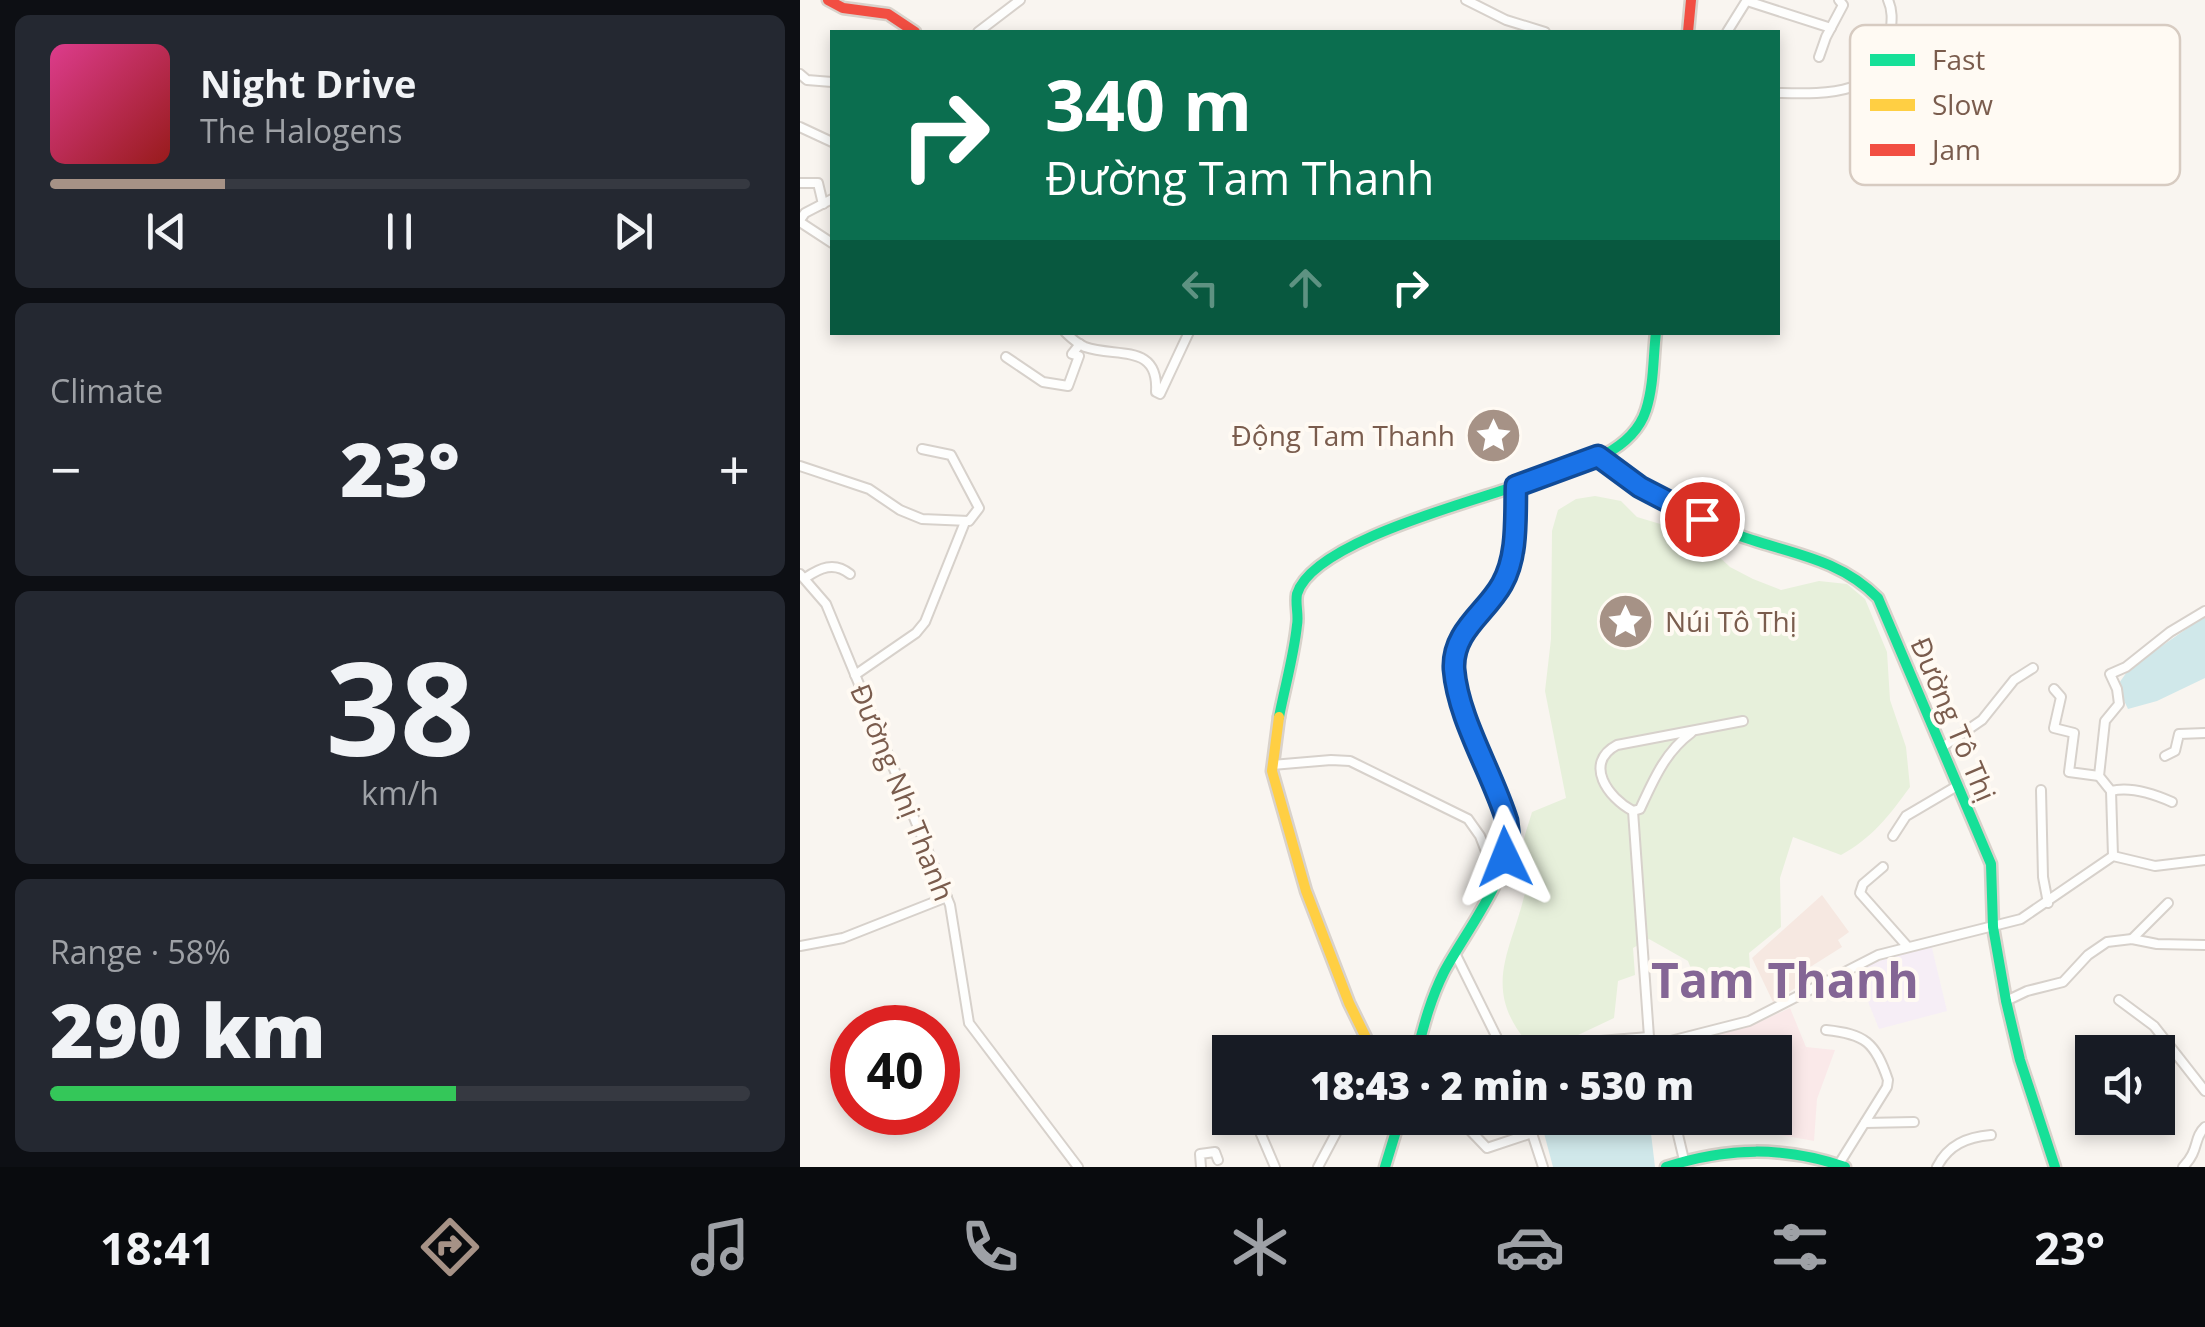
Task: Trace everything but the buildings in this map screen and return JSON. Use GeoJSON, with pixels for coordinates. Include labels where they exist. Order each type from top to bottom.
{"type":"FeatureCollection","features":[{"type":"Feature","properties":{"kind":"street"},"geometry":{"type":"LineString","coordinates":[[828,0],[888,14],[911,30]]}},
{"type":"Feature","properties":{"kind":"street"},"geometry":{"type":"LineString","coordinates":[[981,30],[1020,0]]}},
{"type":"Feature","properties":{"kind":"street"},"geometry":{"type":"LineString","coordinates":[[1466,0],[1506,20],[1538,30]]}},
{"type":"Feature","properties":{"kind":"street"},"geometry":{"type":"LineString","coordinates":[[1688,30],[1691,0]]}},
{"type":"Feature","properties":{"kind":"street"},"geometry":{"type":"LineString","coordinates":[[1728,30],[1747,0],[1832,28]]}},
{"type":"Feature","properties":{"kind":"street"},"geometry":{"type":"LineString","coordinates":[[1820,58],[1843,5],[1839,0]]}},
{"type":"Feature","properties":{"kind":"street"},"geometry":{"type":"LineString","coordinates":[[1888,0],[1891,25]]}},
{"type":"Feature","properties":{"kind":"street"},"geometry":{"type":"LineString","coordinates":[[800,74],[807,80],[830,82]]}},
{"type":"Feature","properties":{"kind":"street"},"geometry":{"type":"LineString","coordinates":[[1780,92],[1838,92],[1850,86]]}},
{"type":"Feature","properties":{"kind":"street"},"geometry":{"type":"LineString","coordinates":[[800,127],[830,141]]}},
{"type":"Feature","properties":{"kind":"street"},"geometry":{"type":"LineString","coordinates":[[800,184],[818,183],[822,204]]}},
{"type":"Feature","properties":{"kind":"street"},"geometry":{"type":"LineString","coordinates":[[830,200],[800,221],[830,241]]}},
{"type":"Feature","properties":{"kind":"street"},"geometry":{"type":"LineString","coordinates":[[1069,335],[1080,344],[1148,362],[1156,374],[1156,392],[1160,394],[1188,335]]}},
{"type":"Feature","properties":{"kind":"street"},"geometry":{"type":"LineString","coordinates":[[1364,1035],[1306,891],[1272,766],[1298,622],[1296,596],[1310,574],[1327,558],[1365,538],[1454,510],[1598,456],[1629,440],[1642,420],[1650,392],[1656,335]]}},
{"type":"Feature","properties":{"kind":"street"},"geometry":{"type":"LineString","coordinates":[[1006,357],[1043,382],[1068,386],[1079,356],[1072,354],[1080,344]]}},
{"type":"Feature","properties":{"kind":"street"},"geometry":{"type":"LineString","coordinates":[[855,675],[925,622],[965,522],[979,508],[952,455],[922,449]]}},
{"type":"Feature","properties":{"kind":"street","name":"Đường Tô Thị"},"geometry":{"type":"LineString","coordinates":[[1598,456],[1640,487],[1732,533],[1853,573],[1878,598],[1991,864],[1993,927],[2006,1000],[2020,1060],[2055,1167]]}},
{"type":"Feature","properties":{"kind":"street"},"geometry":{"type":"LineString","coordinates":[[800,466],[869,489],[911,515],[965,522]]}},
{"type":"Feature","properties":{"kind":"street"},"geometry":{"type":"LineString","coordinates":[[1422,1035],[1436,988],[1496,877],[1509,838],[1507,821],[1460,700],[1454,667],[1466,628],[1502,584],[1507,572],[1514,537],[1516,486]]}},
{"type":"Feature","properties":{"kind":"street"},"geometry":{"type":"LineString","coordinates":[[802,576],[834,566],[850,574]]}},
{"type":"Feature","properties":{"kind":"street","name":"Đường Nhị Thanh"},"geometry":{"type":"LineString","coordinates":[[802,576],[826,604],[947,896],[969,1024],[1078,1167]]}},
{"type":"Feature","properties":{"kind":"street"},"geometry":{"type":"LineString","coordinates":[[2099,776],[2105,721],[2119,704],[2111,672],[2126,667],[2205,610]]}},
{"type":"Feature","properties":{"kind":"street"},"geometry":{"type":"LineString","coordinates":[[1941,748],[1982,720],[2014,680],[2033,668]]}},
{"type":"Feature","properties":{"kind":"street"},"geometry":{"type":"LineString","coordinates":[[2054,689],[2061,697],[2054,727],[2074,733],[2069,772],[2099,776],[2111,791],[2113,856]]}},
{"type":"Feature","properties":{"kind":"street"},"geometry":{"type":"LineString","coordinates":[[1694,730],[1672,749],[1640,808],[1633,810],[1619,802],[1600,776],[1601,758],[1617,745],[1694,730],[1742,722]]}},
{"type":"Feature","properties":{"kind":"street"},"geometry":{"type":"LineString","coordinates":[[2165,756],[2175,750],[2179,734],[2205,733]]}},
{"type":"Feature","properties":{"kind":"street"},"geometry":{"type":"LineString","coordinates":[[1272,766],[1350,761],[1468,819],[1480,836],[1496,877]]}},
{"type":"Feature","properties":{"kind":"street"},"geometry":{"type":"LineString","coordinates":[[1893,836],[1906,816],[1957,786]]}},
{"type":"Feature","properties":{"kind":"street"},"geometry":{"type":"LineString","coordinates":[[2111,791],[2124,788],[2172,802]]}},
{"type":"Feature","properties":{"kind":"street"},"geometry":{"type":"LineString","coordinates":[[2041,790],[2042,876],[2048,903]]}},
{"type":"Feature","properties":{"kind":"street"},"geometry":{"type":"LineString","coordinates":[[1633,810],[1650,1035]]}},
{"type":"Feature","properties":{"kind":"street"},"geometry":{"type":"LineString","coordinates":[[1692,1035],[1749,1021],[1858,964],[1907,946],[2021,919],[2113,856],[2154,866],[2205,860]]}},
{"type":"Feature","properties":{"kind":"street"},"geometry":{"type":"LineString","coordinates":[[1883,867],[1863,884],[1860,893],[1907,946]]}},
{"type":"Feature","properties":{"kind":"street"},"geometry":{"type":"LineString","coordinates":[[800,946],[842,938],[947,896]]}},
{"type":"Feature","properties":{"kind":"street"},"geometry":{"type":"LineString","coordinates":[[2132,939],[2168,902]]}},
{"type":"Feature","properties":{"kind":"street"},"geometry":{"type":"LineString","coordinates":[[2006,1000],[2063,982],[2099,946],[2132,939],[2205,945]]}},
{"type":"Feature","properties":{"kind":"street"},"geometry":{"type":"LineString","coordinates":[[1454,952],[1496,1035]]}},
{"type":"Feature","properties":{"kind":"street"},"geometry":{"type":"LineString","coordinates":[[2119,1000],[2162,1034],[2205,1091]]}},
{"type":"Feature","properties":{"kind":"street"},"geometry":{"type":"LineString","coordinates":[[1666,1167],[1720,1150],[1748,1148],[1801,1154],[1842,1166],[1887,1087],[1886,1073],[1867,1040],[1856,1033],[1826,1030]]}},
{"type":"Feature","properties":{"kind":"street"},"geometry":{"type":"LineString","coordinates":[[1865,1123],[1914,1122]]}},
{"type":"Feature","properties":{"kind":"street"},"geometry":{"type":"LineString","coordinates":[[2183,1167],[2192,1158],[2205,1127]]}},
{"type":"Feature","properties":{"kind":"street"},"geometry":{"type":"LineString","coordinates":[[1937,1167],[1952,1146],[1991,1134]]}},
{"type":"Feature","properties":{"kind":"street"},"geometry":{"type":"LineString","coordinates":[[1261,1135],[1275,1167]]}},
{"type":"Feature","properties":{"kind":"street"},"geometry":{"type":"LineString","coordinates":[[1318,1167],[1335,1135]]}},
{"type":"Feature","properties":{"kind":"street"},"geometry":{"type":"LineString","coordinates":[[1385,1167],[1395,1135]]}},
{"type":"Feature","properties":{"kind":"street"},"geometry":{"type":"LineString","coordinates":[[1475,1135],[1487,1148],[1526,1135]]}},
{"type":"Feature","properties":{"kind":"street"},"geometry":{"type":"LineString","coordinates":[[1533,1135],[1543,1167]]}},
{"type":"Feature","properties":{"kind":"street"},"geometry":{"type":"LineString","coordinates":[[1678,1135],[1684,1160]]}},
{"type":"Feature","properties":{"kind":"street"},"geometry":{"type":"LineString","coordinates":[[1201,1167],[1200,1154],[1216,1152],[1218,1160]]}},
{"type":"Feature","properties":{"kind":"shaded area"},"geometry":{"type":"Polygon","coordinates":[[[1822,895],[1849,932],[1838,940],[1842,947],[1807,969],[1813,977],[1773,1002],[1752,958],[1822,895]]]}},
{"type":"Feature","properties":{"kind":"shaded area"},"geometry":{"type":"Polygon","coordinates":[[[1931,944],[1947,1011],[1879,1029],[1855,969],[1931,944]]]}},
{"type":"Feature","properties":{"kind":"shaded area"},"geometry":{"type":"Polygon","coordinates":[[[1790,1008],[1806,1047],[1835,1050],[1817,1099],[1814,1141],[1781,1135],[1792,1135],[1792,1035],[1717,1035],[1790,1008]]]}},
{"type":"Feature","properties":{"kind":"green space"},"geometry":{"type":"Polygon","coordinates":[[[1595,496],[1621,501],[1637,517],[1667,526],[1713,551],[1730,567],[1781,590],[1819,581],[1847,584],[1865,599],[1887,652],[1890,700],[1906,747],[1910,787],[1879,826],[1841,855],[1793,837],[1780,878],[1781,927],[1749,953],[1750,968],[1699,990],[1688,961],[1649,939],[1633,948],[1635,975],[1618,981],[1614,1018],[1578,1035],[1522,1035],[1505,1002],[1504,966],[1526,888],[1523,846],[1532,812],[1566,798],[1545,691],[1551,639],[1552,531],[1558,510],[1576,499],[1595,496]]]}},
{"type":"Feature","properties":{"kind":"water"},"geometry":{"type":"Polygon","coordinates":[[[2205,616],[2205,678],[2157,701],[2128,709],[2117,686],[2136,659],[2205,616]]]}},
{"type":"Feature","properties":{"kind":"water"},"geometry":{"type":"Polygon","coordinates":[[[1545,1135],[1651,1135],[1655,1167],[1553,1167],[1545,1135]]]}},
{"type":"Feature","properties":{"kind":"traffic: fast"},"geometry":{"type":"LineString","coordinates":[[1422,1035],[1439,982],[1502,869],[1509,835],[1499,789],[1459,701],[1455,677],[1459,643],[1497,593],[1511,561],[1516,486],[1591,461],[1625,441],[1638,427],[1651,391],[1656,335]]}},
{"type":"Feature","properties":{"kind":"traffic: fast"},"geometry":{"type":"LineString","coordinates":[[1598,456],[1697,517],[1732,533],[1827,564],[1878,598],[1991,864],[1993,927],[2006,1001],[2020,1060],[2055,1167]]}},
{"type":"Feature","properties":{"kind":"traffic: fast"},"geometry":{"type":"LineString","coordinates":[[1279,717],[1296,636],[1297,594],[1309,575],[1331,558],[1394,527],[1516,486]]}},
{"type":"Feature","properties":{"kind":"traffic: fast"},"geometry":{"type":"LineString","coordinates":[[1385,1167],[1395,1135]]}},
{"type":"Feature","properties":{"kind":"traffic: fast"},"geometry":{"type":"LineString","coordinates":[[1666,1167],[1711,1156],[1756,1152],[1800,1155],[1845,1167]]}},
{"type":"Feature","properties":{"kind":"traffic: slow"},"geometry":{"type":"LineString","coordinates":[[1279,717],[1272,771],[1306,891],[1365,1035]]}},
{"type":"Feature","properties":{"kind":"traffic: jam"},"geometry":{"type":"LineString","coordinates":[[828,0],[843,8],[888,14],[912,30]]}},
{"type":"Feature","properties":{"kind":"traffic: jam"},"geometry":{"type":"LineString","coordinates":[[1688,30],[1691,0]]}},
{"type":"Feature","properties":{"kind":"place","name":"Động Tam Thanh"},"geometry":{"type":"Point","coordinates":[1494,435]}},
{"type":"Feature","properties":{"kind":"place","name":"Núi Tô Thị"},"geometry":{"type":"Point","coordinates":[1626,621]}},
{"type":"Feature","properties":{"kind":"district","name":"Tam Thanh"},"geometry":{"type":"Point","coordinates":[1785,979]}},
{"type":"Feature","properties":{"kind":"route"},"geometry":{"type":"LineString","coordinates":[[1505,857],[1507,821],[1460,700],[1454,667],[1466,628],[1502,584],[1507,572],[1514,537],[1516,486],[1598,456],[1640,487],[1702,519]]}}]}
